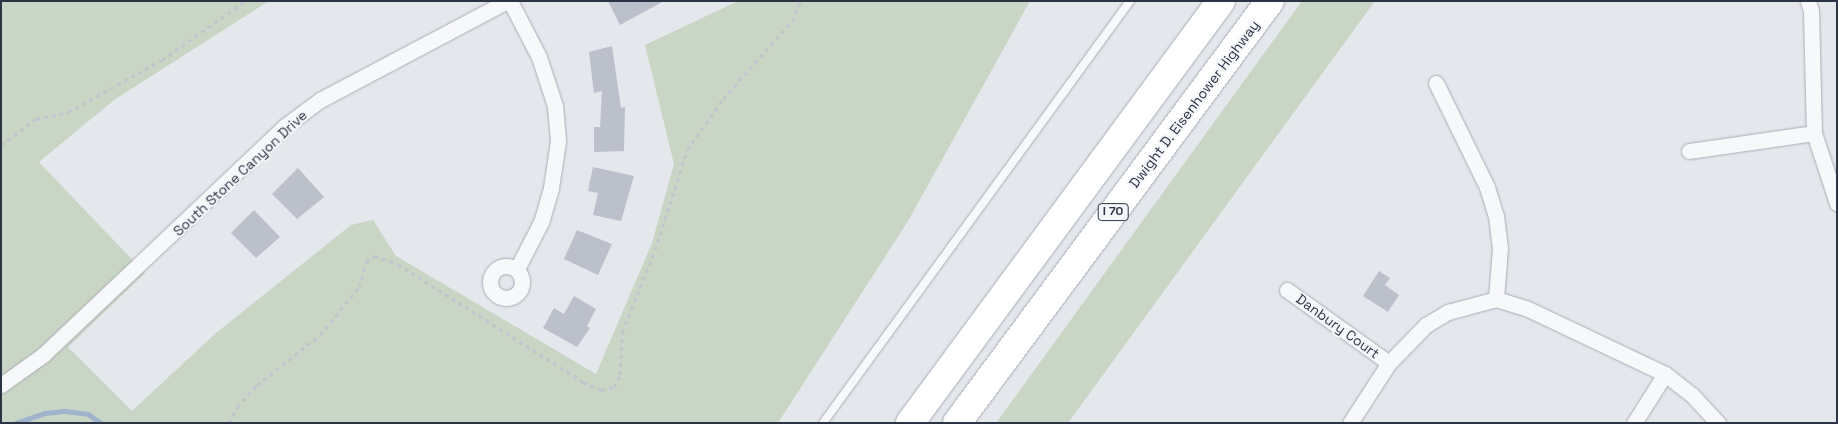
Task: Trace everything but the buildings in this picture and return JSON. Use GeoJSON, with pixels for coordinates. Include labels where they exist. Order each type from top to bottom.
{"type":"FeatureCollection","features":[{"type":"Feature","properties":{"kind":"highway","name":"I 70"},"geometry":{"type":"LineString","coordinates":[[910,423],[1221,1]]}},
{"type":"Feature","properties":{"kind":"highway","name":"Dwight D. Eisenhower Highway"},"geometry":{"type":"LineString","coordinates":[[957,423],[1270,1]]}},
{"type":"Feature","properties":{"kind":"street"},"geometry":{"type":"LineString","coordinates":[[509,1],[539,56],[555,106],[558,141],[551,188],[540,222],[517,269]]}},
{"type":"Feature","properties":{"kind":"street","name":"South Stone Canyon Drive"},"geometry":{"type":"LineString","coordinates":[[1,385],[43,355],[285,126],[320,100],[509,1]]}},
{"type":"Feature","properties":{"kind":"street"},"geometry":{"type":"LineString","coordinates":[[1808,1],[1811,11],[1814,133],[1837,203]]}},
{"type":"Feature","properties":{"kind":"street"},"geometry":{"type":"LineString","coordinates":[[1436,83],[1487,187],[1496,216],[1500,248],[1496,299]]}},
{"type":"Feature","properties":{"kind":"street"},"geometry":{"type":"LineString","coordinates":[[1689,150],[1814,133]]}},
{"type":"Feature","properties":{"kind":"street","name":"Danbury Court"},"geometry":{"type":"LineString","coordinates":[[1287,290],[1390,363]]}},
{"type":"Feature","properties":{"kind":"street"},"geometry":{"type":"LineString","coordinates":[[1350,423],[1390,363],[1433,321],[1471,304],[1496,299],[1526,308],[1665,374],[1692,395],[1718,423]]}},
{"type":"Feature","properties":{"kind":"street"},"geometry":{"type":"LineString","coordinates":[[1634,423],[1665,374]]}},
{"type":"Feature","properties":{"kind":"lane"},"geometry":{"type":"LineString","coordinates":[[823,423],[1130,1]]}},
{"type":"Feature","properties":{"kind":"path"},"geometry":{"type":"LineString","coordinates":[[1,145],[36,119],[68,112],[162,60],[246,1]]}},
{"type":"Feature","properties":{"kind":"path"},"geometry":{"type":"LineString","coordinates":[[228,423],[237,407],[257,385],[320,335],[359,286],[366,262],[374,256],[398,264],[583,382],[601,390],[614,387],[620,375],[622,332],[655,250],[672,188],[686,150],[723,99],[792,22],[801,1]]}},
{"type":"Feature","properties":{"kind":"green space"},"geometry":{"type":"Polygon","coordinates":[[[1,1],[269,1],[114,100],[39,162],[145,273],[68,347],[132,411],[216,333],[351,225],[373,220],[396,256],[596,374],[652,243],[674,164],[645,45],[738,1],[1030,1],[908,221],[778,423],[1,423],[1,1]]]}},
{"type":"Feature","properties":{"kind":"green space"},"geometry":{"type":"Polygon","coordinates":[[[1302,1],[1375,1],[1068,423],[996,423],[1302,1]]]}},
{"type":"Feature","properties":{"kind":"waterway"},"geometry":{"type":"LineString","coordinates":[[16,423],[45,413],[65,411],[88,414],[101,423]]}}]}
